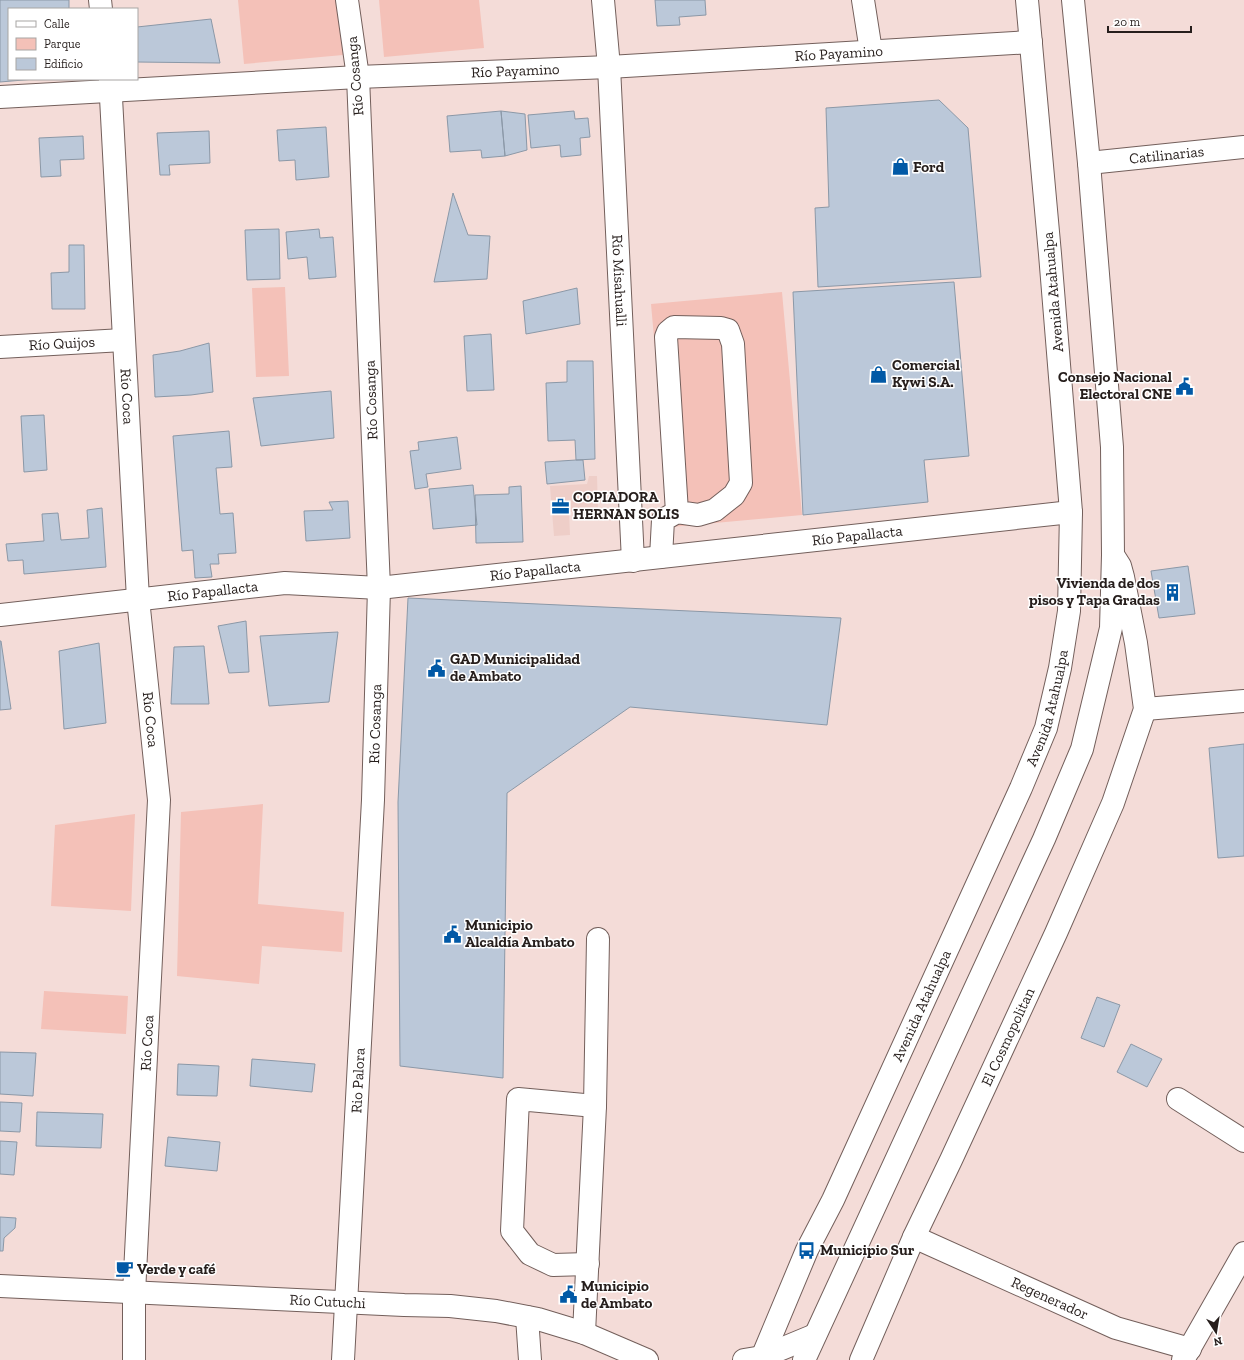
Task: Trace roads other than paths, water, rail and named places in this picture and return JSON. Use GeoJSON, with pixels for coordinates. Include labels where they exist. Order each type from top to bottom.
{"type":"FeatureCollection","features":[{"type":"Feature","properties":{"kind":"street","name":"Río Cosanga"},"geometry":{"type":"LineString","coordinates":[[347,0],[358,77],[379,588],[373,800]]}},
{"type":"Feature","properties":{"kind":"street","name":"Río Misahualli"},"geometry":{"type":"LineString","coordinates":[[603,0],[609,67],[633,561]]}},
{"type":"Feature","properties":{"kind":"street"},"geometry":{"type":"LineString","coordinates":[[864,0],[871,51]]}},
{"type":"Feature","properties":{"kind":"street","name":"Avenida Atahualpa"},"geometry":{"type":"LineString","coordinates":[[756,1359],[807,1250],[833,1200],[987,863],[1046,728],[1060,668],[1069,611],[1071,512],[1027,0]]}},
{"type":"Feature","properties":{"kind":"street"},"geometry":{"type":"LineString","coordinates":[[804,1360],[1044,839],[1082,749],[1111,628],[1113,555],[1112,447],[1089,163],[1073,0]]}},
{"type":"Feature","properties":{"kind":"street","name":"Río Payamino"},"geometry":{"type":"LineString","coordinates":[[0,97],[111,84],[358,77],[609,67],[1031,42]]}},
{"type":"Feature","properties":{"kind":"street","name":"Río Coca"},"geometry":{"type":"LineString","coordinates":[[111,84],[123,340],[138,600],[159,800],[134,1293],[134,1360]]}},
{"type":"Feature","properties":{"kind":"street","name":"Catilinarias"},"geometry":{"type":"LineString","coordinates":[[1089,163],[1244,147]]}},
{"type":"Feature","properties":{"kind":"street"},"geometry":{"type":"LineString","coordinates":[[661,557],[663,520],[677,512],[698,515],[714,510],[734,495],[741,482],[733,344],[728,330],[721,328],[674,327],[668,332],[666,337],[677,512]]}},
{"type":"Feature","properties":{"kind":"street","name":"Río Quijos"},"geometry":{"type":"LineString","coordinates":[[0,347],[123,340]]}},
{"type":"Feature","properties":{"kind":"street","name":"Río Papallacta"},"geometry":{"type":"LineString","coordinates":[[0,615],[285,583],[379,588],[1071,512]]}},
{"type":"Feature","properties":{"kind":"street"},"geometry":{"type":"LineString","coordinates":[[1113,555],[1120,566],[1123,577],[1136,643],[1145,709],[1244,701]]}},
{"type":"Feature","properties":{"kind":"street","name":"El Cosmopolitan"},"geometry":{"type":"LineString","coordinates":[[861,1360],[914,1237],[1052,940],[1113,803],[1145,709]]}},
{"type":"Feature","properties":{"kind":"street","name":"Rio Palora"},"geometry":{"type":"LineString","coordinates":[[343,1360],[373,800]]}},
{"type":"Feature","properties":{"kind":"street"},"geometry":{"type":"LineString","coordinates":[[584,1333],[595,1106],[598,939]]}},
{"type":"Feature","properties":{"kind":"street"},"geometry":{"type":"LineString","coordinates":[[588,1264],[553,1265],[530,1254],[512,1231],[518,1099],[595,1106]]}},
{"type":"Feature","properties":{"kind":"street"},"geometry":{"type":"LineString","coordinates":[[1178,1099],[1244,1141]]}},
{"type":"Feature","properties":{"kind":"street","name":"Regenerador"},"geometry":{"type":"LineString","coordinates":[[914,1237],[1116,1328],[1186,1354]]}},
{"type":"Feature","properties":{"kind":"street"},"geometry":{"type":"LineString","coordinates":[[1186,1354],[1244,1254]]}},
{"type":"Feature","properties":{"kind":"street","name":"Río Cutuchi"},"geometry":{"type":"LineString","coordinates":[[0,1286],[450,1306],[496,1311],[528,1317],[584,1333],[647,1360]]}},
{"type":"Feature","properties":{"kind":"street"},"geometry":{"type":"LineString","coordinates":[[528,1317],[530,1360]]}},
{"type":"Feature","properties":{"kind":"street"},"geometry":{"type":"LineString","coordinates":[[756,1359],[815,1335]]}},
{"type":"Feature","properties":{"kind":"place","name":"Ford"},"geometry":{"type":"Point","coordinates":[900,167]}},
{"type":"Feature","properties":{"kind":"place","name":"Comercial Kywi S.A."},"geometry":{"type":"Point","coordinates":[879,374]}},
{"type":"Feature","properties":{"kind":"place","name":"Consejo Nacional Electoral CNE"},"geometry":{"type":"Point","coordinates":[1185,386]}},
{"type":"Feature","properties":{"kind":"place","name":"COPIADORA HERNAN SOLIS"},"geometry":{"type":"Point","coordinates":[560,506]}},
{"type":"Feature","properties":{"kind":"place","name":"Vivienda de dos pisos y Tapa Gradas"},"geometry":{"type":"Point","coordinates":[1173,592]}},
{"type":"Feature","properties":{"kind":"place","name":"GAD Municipalidad de Ambato"},"geometry":{"type":"Point","coordinates":[437,668]}},
{"type":"Feature","properties":{"kind":"place","name":"Municipio Alcaldía Ambato"},"geometry":{"type":"Point","coordinates":[452,934]}},
{"type":"Feature","properties":{"kind":"place","name":"Municipio Sur"},"geometry":{"type":"Point","coordinates":[807,1250]}},
{"type":"Feature","properties":{"kind":"place","name":"Verde y café"},"geometry":{"type":"Point","coordinates":[124,1269]}},
{"type":"Feature","properties":{"kind":"place","name":"Municipio de Ambato"},"geometry":{"type":"Point","coordinates":[568,1295]}}]}
